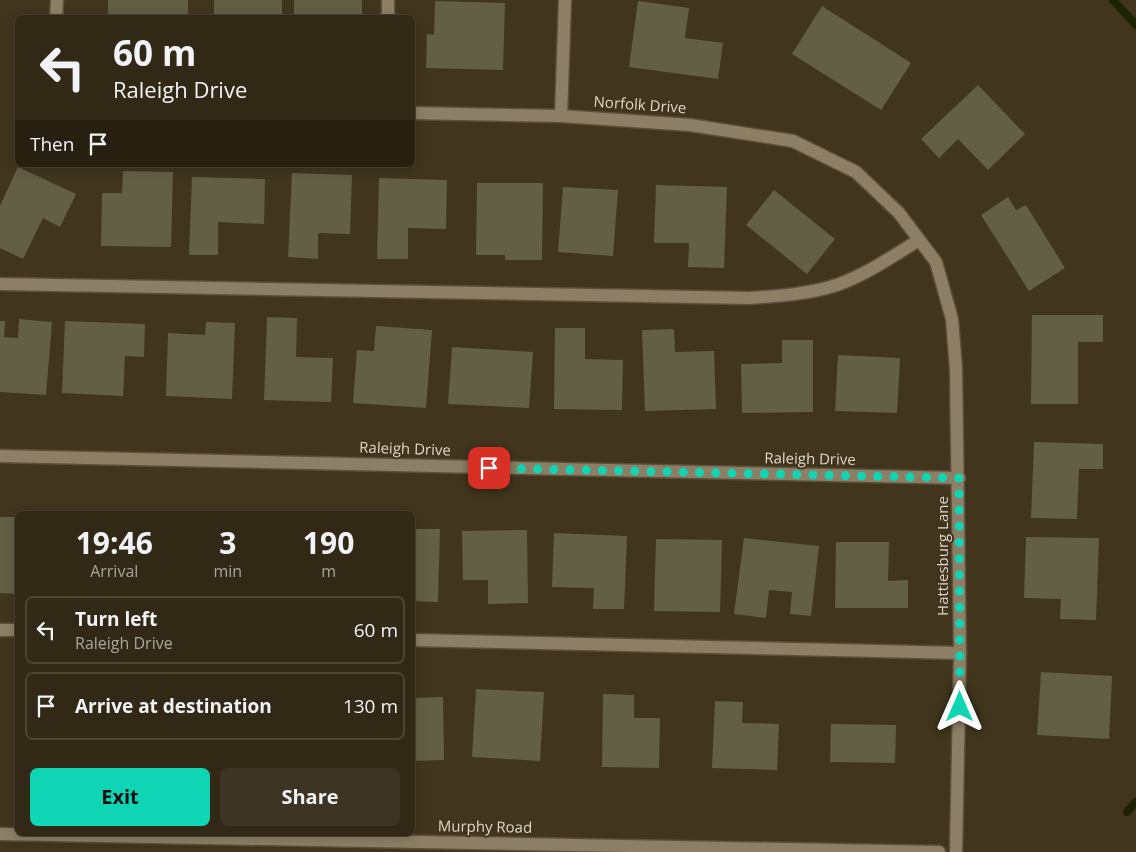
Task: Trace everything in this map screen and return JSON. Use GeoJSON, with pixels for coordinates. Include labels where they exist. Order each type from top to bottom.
{"type":"FeatureCollection","features":[{"type":"Feature","properties":{"kind":"street"},"geometry":{"type":"LineString","coordinates":[[56,15],[57,0]]}},
{"type":"Feature","properties":{"kind":"street"},"geometry":{"type":"LineString","coordinates":[[388,0],[388,15]]}},
{"type":"Feature","properties":{"kind":"street"},"geometry":{"type":"LineString","coordinates":[[561,116],[565,0]]}},
{"type":"Feature","properties":{"kind":"street","name":"Norfolk Drive"},"geometry":{"type":"LineString","coordinates":[[415,113],[561,116],[690,125],[793,140],[856,172]]}},
{"type":"Feature","properties":{"kind":"street","name":"Hattiesburg Lane"},"geometry":{"type":"LineString","coordinates":[[856,172],[899,213],[936,262],[952,319],[956,369],[959,478],[960,653],[956,852]]}},
{"type":"Feature","properties":{"kind":"street"},"geometry":{"type":"LineString","coordinates":[[0,284],[749,298],[792,295],[836,285],[868,271],[919,240]]}},
{"type":"Feature","properties":{"kind":"street","name":"Raleigh Drive"},"geometry":{"type":"LineString","coordinates":[[0,456],[959,478]]}},
{"type":"Feature","properties":{"kind":"street"},"geometry":{"type":"LineString","coordinates":[[0,630],[15,630]]}},
{"type":"Feature","properties":{"kind":"street"},"geometry":{"type":"LineString","coordinates":[[415,640],[960,653]]}},
{"type":"Feature","properties":{"kind":"street","name":"Murphy Road"},"geometry":{"type":"LineString","coordinates":[[0,834],[15,834]]}},
{"type":"Feature","properties":{"kind":"street","name":"Murphy Road"},"geometry":{"type":"LineString","coordinates":[[104,836],[939,852]]}},
{"type":"Feature","properties":{"kind":"building"},"geometry":{"type":"Polygon","coordinates":[[[108,0],[188,0],[188,15],[108,15],[108,0]]]}},
{"type":"Feature","properties":{"kind":"building"},"geometry":{"type":"Polygon","coordinates":[[[214,0],[282,0],[282,15],[214,15],[214,0]]]}},
{"type":"Feature","properties":{"kind":"building"},"geometry":{"type":"Polygon","coordinates":[[[294,0],[362,0],[362,15],[294,15],[294,0]]]}},
{"type":"Feature","properties":{"kind":"building"},"geometry":{"type":"Polygon","coordinates":[[[435,1],[505,3],[503,70],[426,68],[427,34],[434,35],[435,1]]]}},
{"type":"Feature","properties":{"kind":"building"},"geometry":{"type":"Polygon","coordinates":[[[638,1],[689,8],[685,38],[723,43],[718,79],[629,67],[638,1]]]}},
{"type":"Feature","properties":{"kind":"building"},"geometry":{"type":"Polygon","coordinates":[[[822,6],[911,63],[881,110],[792,54],[822,6]]]}},
{"type":"Feature","properties":{"kind":"building"},"geometry":{"type":"Polygon","coordinates":[[[978,85],[1025,134],[988,170],[958,139],[939,158],[921,139],[978,85]]]}},
{"type":"Feature","properties":{"kind":"building"},"geometry":{"type":"Polygon","coordinates":[[[18,167],[76,194],[60,227],[43,218],[23,259],[0,248],[0,206],[18,167]]]}},
{"type":"Feature","properties":{"kind":"building"},"geometry":{"type":"Polygon","coordinates":[[[123,171],[173,172],[171,247],[101,246],[102,193],[122,193],[123,171]]]}},
{"type":"Feature","properties":{"kind":"building"},"geometry":{"type":"Polygon","coordinates":[[[292,173],[352,175],[350,234],[318,233],[318,259],[288,257],[292,173]]]}},
{"type":"Feature","properties":{"kind":"building"},"geometry":{"type":"Polygon","coordinates":[[[192,177],[265,179],[264,224],[218,222],[218,255],[189,255],[192,177]]]}},
{"type":"Feature","properties":{"kind":"building"},"geometry":{"type":"Polygon","coordinates":[[[379,178],[447,180],[446,229],[408,228],[408,259],[377,259],[379,178]]]}},
{"type":"Feature","properties":{"kind":"building"},"geometry":{"type":"Polygon","coordinates":[[[477,183],[543,183],[542,260],[505,260],[505,255],[476,255],[477,183]]]}},
{"type":"Feature","properties":{"kind":"building"},"geometry":{"type":"Polygon","coordinates":[[[656,185],[727,187],[724,268],[688,267],[689,243],[654,243],[656,185]]]}},
{"type":"Feature","properties":{"kind":"building"},"geometry":{"type":"Polygon","coordinates":[[[563,187],[618,190],[613,256],[558,252],[563,187]]]}},
{"type":"Feature","properties":{"kind":"building"},"geometry":{"type":"Polygon","coordinates":[[[774,190],[835,239],[807,274],[746,225],[774,190]]]}},
{"type":"Feature","properties":{"kind":"building"},"geometry":{"type":"Polygon","coordinates":[[[1008,197],[1016,210],[1026,205],[1065,268],[1029,291],[981,215],[1008,197]]]}},
{"type":"Feature","properties":{"kind":"building"},"geometry":{"type":"Polygon","coordinates":[[[1032,315],[1103,315],[1103,342],[1078,342],[1078,404],[1031,404],[1032,315]]]}},
{"type":"Feature","properties":{"kind":"building"},"geometry":{"type":"Polygon","coordinates":[[[267,317],[297,318],[296,357],[333,358],[331,402],[264,400],[267,317]]]}},
{"type":"Feature","properties":{"kind":"building"},"geometry":{"type":"Polygon","coordinates":[[[19,319],[52,322],[46,395],[0,392],[0,321],[5,321],[4,337],[18,338],[19,319]]]}},
{"type":"Feature","properties":{"kind":"building"},"geometry":{"type":"Polygon","coordinates":[[[65,321],[145,324],[144,357],[125,356],[123,396],[62,393],[65,321]]]}},
{"type":"Feature","properties":{"kind":"building"},"geometry":{"type":"Polygon","coordinates":[[[206,322],[235,323],[232,399],[166,396],[168,333],[205,335],[206,322]]]}},
{"type":"Feature","properties":{"kind":"building"},"geometry":{"type":"Polygon","coordinates":[[[376,326],[432,330],[426,408],[353,403],[357,350],[374,351],[376,326]]]}},
{"type":"Feature","properties":{"kind":"building"},"geometry":{"type":"Polygon","coordinates":[[[555,328],[585,328],[585,359],[623,360],[622,410],[554,409],[555,328]]]}},
{"type":"Feature","properties":{"kind":"building"},"geometry":{"type":"Polygon","coordinates":[[[674,329],[675,352],[714,351],[716,409],[645,411],[642,330],[674,329]]]}},
{"type":"Feature","properties":{"kind":"building"},"geometry":{"type":"Polygon","coordinates":[[[782,340],[813,340],[813,412],[742,413],[741,364],[782,363],[782,340]]]}},
{"type":"Feature","properties":{"kind":"building"},"geometry":{"type":"Polygon","coordinates":[[[452,347],[533,352],[529,408],[448,404],[452,347]]]}},
{"type":"Feature","properties":{"kind":"building"},"geometry":{"type":"Polygon","coordinates":[[[838,355],[900,358],[897,413],[835,411],[838,355]]]}},
{"type":"Feature","properties":{"kind":"building"},"geometry":{"type":"Polygon","coordinates":[[[1034,442],[1103,444],[1103,469],[1079,469],[1077,519],[1031,518],[1034,442]]]}},
{"type":"Feature","properties":{"kind":"building"},"geometry":{"type":"Polygon","coordinates":[[[0,517],[15,517],[15,594],[0,593],[0,517]]]}},
{"type":"Feature","properties":{"kind":"building"},"geometry":{"type":"Polygon","coordinates":[[[415,529],[440,529],[438,602],[415,601],[415,529]]]}},
{"type":"Feature","properties":{"kind":"building"},"geometry":{"type":"Polygon","coordinates":[[[527,530],[528,603],[488,604],[488,580],[463,580],[462,531],[527,530]]]}},
{"type":"Feature","properties":{"kind":"building"},"geometry":{"type":"Polygon","coordinates":[[[554,533],[627,536],[624,609],[593,609],[594,588],[552,587],[554,533]]]}},
{"type":"Feature","properties":{"kind":"building"},"geometry":{"type":"Polygon","coordinates":[[[1026,537],[1099,538],[1096,620],[1060,619],[1061,599],[1024,598],[1026,537]]]}},
{"type":"Feature","properties":{"kind":"building"},"geometry":{"type":"Polygon","coordinates":[[[744,538],[819,546],[811,616],[790,614],[792,592],[769,590],[766,618],[734,614],[744,538]]]}},
{"type":"Feature","properties":{"kind":"building"},"geometry":{"type":"Polygon","coordinates":[[[656,539],[722,540],[720,612],[654,611],[656,539]]]}},
{"type":"Feature","properties":{"kind":"building"},"geometry":{"type":"Polygon","coordinates":[[[836,542],[889,542],[888,581],[908,580],[908,608],[835,608],[836,542]]]}},
{"type":"Feature","properties":{"kind":"building"},"geometry":{"type":"Polygon","coordinates":[[[1041,672],[1112,676],[1109,739],[1037,735],[1041,672]]]}},
{"type":"Feature","properties":{"kind":"building"},"geometry":{"type":"Polygon","coordinates":[[[476,689],[544,692],[540,761],[472,757],[476,689]]]}},
{"type":"Feature","properties":{"kind":"building"},"geometry":{"type":"Polygon","coordinates":[[[603,694],[634,695],[634,718],[660,718],[659,768],[602,767],[603,694]]]}},
{"type":"Feature","properties":{"kind":"building"},"geometry":{"type":"Polygon","coordinates":[[[443,697],[444,760],[415,761],[415,698],[443,697]]]}},
{"type":"Feature","properties":{"kind":"building"},"geometry":{"type":"Polygon","coordinates":[[[715,701],[743,702],[742,723],[779,724],[777,770],[712,768],[715,701]]]}},
{"type":"Feature","properties":{"kind":"building"},"geometry":{"type":"Polygon","coordinates":[[[831,724],[896,725],[895,763],[830,762],[831,724]]]}},
{"type":"Feature","properties":{"kind":"waterway"},"geometry":{"type":"LineString","coordinates":[[1113,0],[1136,25]]}},
{"type":"Feature","properties":{"kind":"waterway"},"geometry":{"type":"LineString","coordinates":[[1127,812],[1136,802]]}},
{"type":"Feature","properties":{"kind":"route"},"geometry":{"type":"LineString","coordinates":[[489,468],[959,478],[960,707]]}}]}
